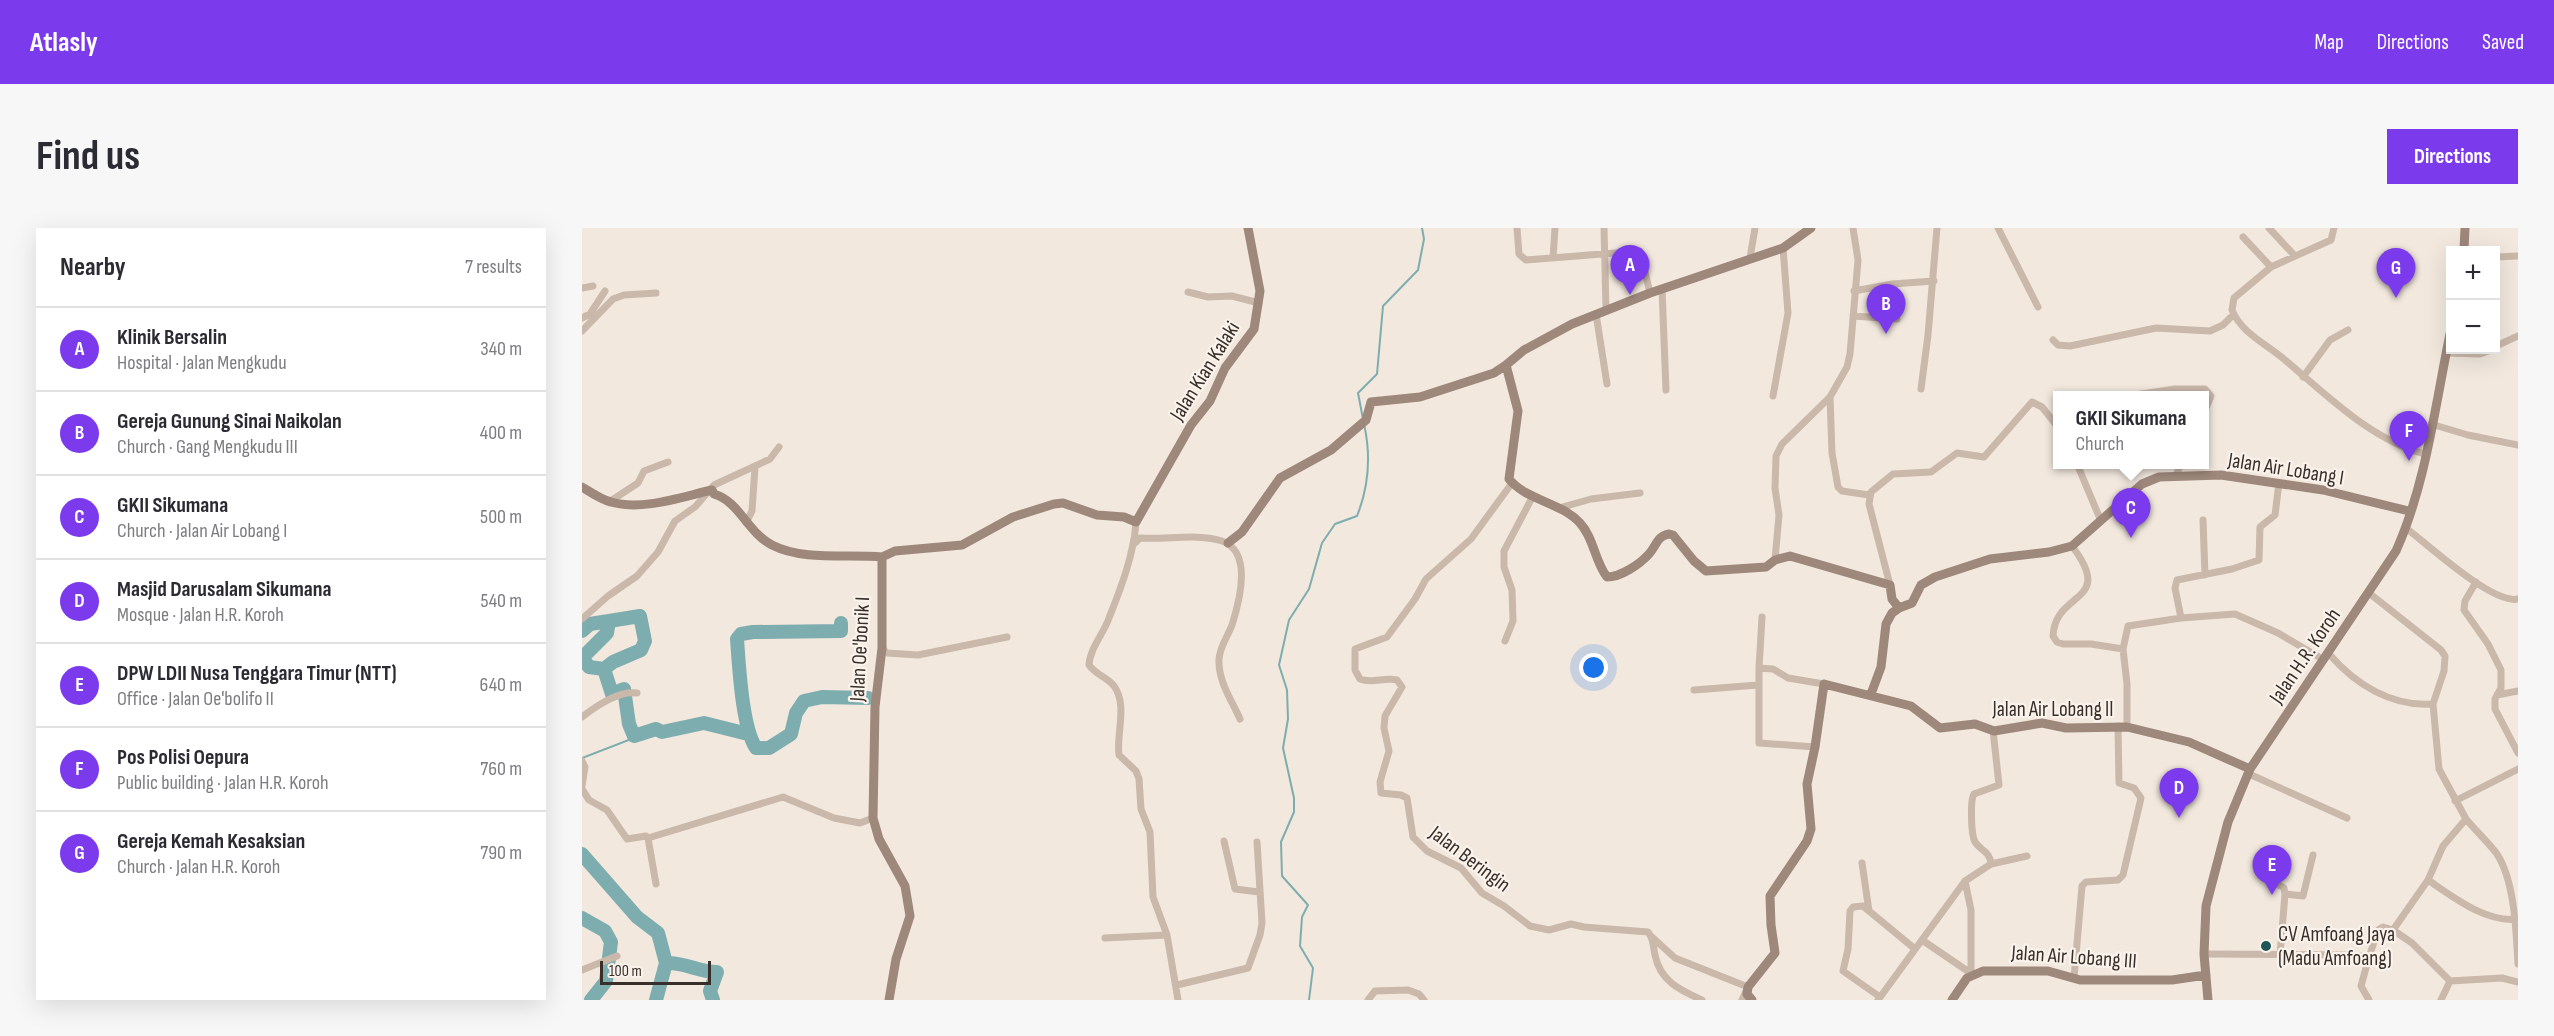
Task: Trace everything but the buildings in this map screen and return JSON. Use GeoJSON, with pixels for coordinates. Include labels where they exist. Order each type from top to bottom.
{"type":"FeatureCollection","features":[{"type":"Feature","properties":{"kind":"street","name":"Jalan Kian Kalaki"},"geometry":{"type":"LineString","coordinates":[[1136,522],[1191,425],[1210,402],[1225,368],[1254,328],[1259,303],[1258,282],[1248,228]]}},
{"type":"Feature","properties":{"kind":"street"},"geometry":{"type":"LineString","coordinates":[[1517,228],[1516,243],[1522,258],[1532,261],[1605,252],[1640,251],[1650,293]]}},
{"type":"Feature","properties":{"kind":"street"},"geometry":{"type":"LineString","coordinates":[[1553,258],[1555,228]]}},
{"type":"Feature","properties":{"kind":"street"},"geometry":{"type":"LineString","coordinates":[[1604,228],[1606,309]]}},
{"type":"Feature","properties":{"kind":"street"},"geometry":{"type":"LineString","coordinates":[[1750,258],[1755,228]]}},
{"type":"Feature","properties":{"kind":"street"},"geometry":{"type":"LineString","coordinates":[[1228,543],[1242,532],[1280,478],[1331,450],[1366,420],[1369,405],[1373,401],[1420,398],[1484,376],[1506,365],[1524,350],[1554,332],[1606,309],[1783,248],[1811,228]]}},
{"type":"Feature","properties":{"kind":"street"},"geometry":{"type":"LineString","coordinates":[[1774,560],[1779,515],[1776,456],[1782,444],[1830,397],[1847,367],[1858,260],[1853,228]]}},
{"type":"Feature","properties":{"kind":"street"},"geometry":{"type":"LineString","coordinates":[[1921,389],[1934,281],[1937,228]]}},
{"type":"Feature","properties":{"kind":"street"},"geometry":{"type":"LineString","coordinates":[[1998,228],[2038,307]]}},
{"type":"Feature","properties":{"kind":"street"},"geometry":{"type":"LineString","coordinates":[[2269,228],[2294,255]]}},
{"type":"Feature","properties":{"kind":"street"},"geometry":{"type":"LineString","coordinates":[[2334,228],[2331,240],[2271,267],[2234,298],[2231,305],[2234,314],[2248,332],[2303,377],[2386,437],[2426,454]]}},
{"type":"Feature","properties":{"kind":"street"},"geometry":{"type":"LineString","coordinates":[[2464,246],[2465,228]]}},
{"type":"Feature","properties":{"kind":"street"},"geometry":{"type":"LineString","coordinates":[[2243,237],[2271,267]]}},
{"type":"Feature","properties":{"kind":"street"},"geometry":{"type":"LineString","coordinates":[[1773,396],[1788,313],[1783,248]]}},
{"type":"Feature","properties":{"kind":"street"},"geometry":{"type":"LineString","coordinates":[[2500,257],[2518,256]]}},
{"type":"Feature","properties":{"kind":"street"},"geometry":{"type":"LineString","coordinates":[[1854,291],[1892,284],[1934,281]]}},
{"type":"Feature","properties":{"kind":"street"},"geometry":{"type":"LineString","coordinates":[[582,288],[593,286]]}},
{"type":"Feature","properties":{"kind":"street"},"geometry":{"type":"LineString","coordinates":[[1662,289],[1666,390]]}},
{"type":"Feature","properties":{"kind":"street"},"geometry":{"type":"LineString","coordinates":[[582,318],[590,314],[605,291]]}},
{"type":"Feature","properties":{"kind":"street"},"geometry":{"type":"LineString","coordinates":[[582,331],[613,299],[624,295],[656,292]]}},
{"type":"Feature","properties":{"kind":"street"},"geometry":{"type":"LineString","coordinates":[[1190,292],[1234,296],[1259,303]]}},
{"type":"Feature","properties":{"kind":"street"},"geometry":{"type":"LineString","coordinates":[[1596,314],[1607,384]]}},
{"type":"Feature","properties":{"kind":"street"},"geometry":{"type":"LineString","coordinates":[[2053,340],[2058,345],[2070,346],[2156,328],[2210,332],[2223,326],[2234,314]]}},
{"type":"Feature","properties":{"kind":"street"},"geometry":{"type":"LineString","coordinates":[[1854,316],[1897,319]]}},
{"type":"Feature","properties":{"kind":"street"},"geometry":{"type":"LineString","coordinates":[[2303,377],[2330,340],[2348,330]]}},
{"type":"Feature","properties":{"kind":"street"},"geometry":{"type":"LineString","coordinates":[[2500,344],[2518,336]]}},
{"type":"Feature","properties":{"kind":"street","name":"Jalan H.R. Koroh"},"geometry":{"type":"LineString","coordinates":[[2208,1000],[2204,954],[2206,906],[2228,822],[2249,771],[2396,551],[2406,528],[2409,511],[2418,488],[2446,353]]}},
{"type":"Feature","properties":{"kind":"street"},"geometry":{"type":"LineString","coordinates":[[1506,365],[1518,411],[1508,470],[1512,483],[1559,508],[1585,529],[1607,577],[1616,576],[1640,562],[1652,550],[1659,538],[1669,534],[1706,571],[1766,567],[1774,560],[1790,556],[1890,585]]}},
{"type":"Feature","properties":{"kind":"street"},"geometry":{"type":"LineString","coordinates":[[2162,391],[2205,389],[2207,391]]}},
{"type":"Feature","properties":{"kind":"street"},"geometry":{"type":"LineString","coordinates":[[1830,397],[1832,453],[1838,487],[1842,490],[1869,495]]}},
{"type":"Feature","properties":{"kind":"street"},"geometry":{"type":"LineString","coordinates":[[1869,495],[1893,474],[1931,472],[1957,453],[1978,458],[1986,456],[2031,402],[2037,402],[2053,419]]}},
{"type":"Feature","properties":{"kind":"street"},"geometry":{"type":"LineString","coordinates":[[2431,424],[2468,435],[2518,445]]}},
{"type":"Feature","properties":{"kind":"street"},"geometry":{"type":"LineString","coordinates":[[582,619],[608,596],[637,576],[658,552],[675,521],[695,507],[714,485],[774,457],[779,447]]}},
{"type":"Feature","properties":{"kind":"street"},"geometry":{"type":"LineString","coordinates":[[609,502],[638,483],[644,471],[668,462]]}},
{"type":"Feature","properties":{"kind":"street"},"geometry":{"type":"LineString","coordinates":[[746,523],[752,511],[755,467]]}},
{"type":"Feature","properties":{"kind":"street"},"geometry":{"type":"LineString","coordinates":[[2079,469],[2101,522]]}},
{"type":"Feature","properties":{"kind":"street"},"geometry":{"type":"LineString","coordinates":[[2176,475],[2179,469]]}},
{"type":"Feature","properties":{"kind":"street","name":"Jalan Air Lobang I"},"geometry":{"type":"LineString","coordinates":[[1871,694],[1881,667],[1886,624],[1892,613],[1912,603],[1924,582],[1990,559],[2049,552],[2072,546],[2147,480],[2176,475],[2221,476],[2332,492],[2409,511]]}},
{"type":"Feature","properties":{"kind":"street","name":"Jalan Beringin"},"geometry":{"type":"LineString","coordinates":[[1512,483],[1471,539],[1426,579],[1415,600],[1386,637],[1355,649],[1354,670],[1360,680],[1367,682],[1388,678],[1397,680],[1402,687],[1385,716],[1384,728],[1389,751],[1380,782],[1381,793],[1407,798],[1413,837],[1420,845],[1427,851],[1461,868],[1482,893],[1530,926],[1549,930],[1571,924],[1646,931],[1652,936]]}},
{"type":"Feature","properties":{"kind":"street"},"geometry":{"type":"LineString","coordinates":[[2181,618],[2175,588],[2176,580],[2205,575],[2259,560],[2259,530],[2261,525],[2275,515],[2279,483]]}},
{"type":"Feature","properties":{"kind":"street"},"geometry":{"type":"LineString","coordinates":[[582,487],[609,502],[660,501],[712,490]]}},
{"type":"Feature","properties":{"kind":"street"},"geometry":{"type":"LineString","coordinates":[[712,490],[714,494],[725,497],[746,523],[772,545],[794,553],[882,558],[895,551],[962,545],[1013,517],[1063,503],[1097,515],[1124,517],[1136,522],[1134,543],[1109,618],[1091,654],[1089,665],[1095,674],[1108,680],[1117,691],[1121,714],[1119,755],[1136,771],[1139,779],[1141,809],[1150,832],[1154,897],[1167,935],[1178,1000]]}},
{"type":"Feature","properties":{"kind":"street"},"geometry":{"type":"LineString","coordinates":[[1559,508],[1591,499],[1640,493]]}},
{"type":"Feature","properties":{"kind":"street"},"geometry":{"type":"LineString","coordinates":[[1869,495],[1892,599],[1899,608]]}},
{"type":"Feature","properties":{"kind":"street"},"geometry":{"type":"LineString","coordinates":[[1505,641],[1513,621],[1512,590],[1504,567],[1504,551],[1533,496]]}},
{"type":"Feature","properties":{"kind":"street"},"geometry":{"type":"LineString","coordinates":[[2203,520],[2205,575]]}},
{"type":"Feature","properties":{"kind":"street"},"geometry":{"type":"LineString","coordinates":[[2406,528],[2476,582],[2509,600],[2518,599]]}},
{"type":"Feature","properties":{"kind":"street"},"geometry":{"type":"LineString","coordinates":[[1134,543],[1140,538],[1211,539],[1228,543],[1239,559],[1242,588],[1232,624],[1219,656],[1220,676],[1240,719]]}},
{"type":"Feature","properties":{"kind":"street"},"geometry":{"type":"LineString","coordinates":[[2072,546],[2085,566],[2088,581],[2079,599],[2059,614],[2053,631],[2054,639],[2063,644],[2091,644],[2123,649]]}},
{"type":"Feature","properties":{"kind":"street","name":"Jalan Oe'bonik I"},"geometry":{"type":"LineString","coordinates":[[882,558],[882,648],[875,707],[873,818],[879,839],[905,886],[910,905],[910,915],[896,960],[889,1000]]}},
{"type":"Feature","properties":{"kind":"street"},"geometry":{"type":"LineString","coordinates":[[2476,582],[2464,601],[2464,610],[2488,644],[2501,670],[2501,688],[2497,694],[2495,709],[2518,753]]}},
{"type":"Feature","properties":{"kind":"street"},"geometry":{"type":"LineString","coordinates":[[2369,593],[2444,654],[2444,671],[2433,704],[2439,769],[2466,819],[2497,855],[2517,919],[2518,964]]}},
{"type":"Feature","properties":{"kind":"street"},"geometry":{"type":"LineString","coordinates":[[2074,978],[2082,886],[2086,882],[2118,880],[2123,875],[2140,798],[2134,788],[2119,783],[2127,684],[2123,649],[2128,626],[2181,618],[2235,614],[2326,657],[2391,700],[2408,705],[2433,704]]}},
{"type":"Feature","properties":{"kind":"street"},"geometry":{"type":"LineString","coordinates":[[1762,617],[1758,686],[1759,743],[1815,747]]}},
{"type":"Feature","properties":{"kind":"street"},"geometry":{"type":"LineString","coordinates":[[882,648],[887,653],[918,655],[1008,637]]}},
{"type":"Feature","properties":{"kind":"street","name":"Jalan Air Lobang II"},"geometry":{"type":"LineString","coordinates":[[1759,668],[1773,669],[1788,678],[1871,694],[1919,709],[1940,728],[1975,724],[1993,730],[2042,723],[2066,728],[2122,727],[2189,742],[2249,771]]}},
{"type":"Feature","properties":{"kind":"street"},"geometry":{"type":"LineString","coordinates":[[1742,1000],[1748,987],[1774,957],[1770,896],[1807,841],[1812,819],[1807,784],[1824,684]]}},
{"type":"Feature","properties":{"kind":"street"},"geometry":{"type":"LineString","coordinates":[[1694,690],[1758,686]]}},
{"type":"Feature","properties":{"kind":"street"},"geometry":{"type":"LineString","coordinates":[[582,717],[629,691],[637,693]]}},
{"type":"Feature","properties":{"kind":"street"},"geometry":{"type":"LineString","coordinates":[[2497,694],[2518,691]]}},
{"type":"Feature","properties":{"kind":"street"},"geometry":{"type":"LineString","coordinates":[[1991,864],[1988,854],[1974,838],[1971,800],[1974,794],[1999,785],[1993,730]]}},
{"type":"Feature","properties":{"kind":"street"},"geometry":{"type":"LineString","coordinates":[[582,762],[585,767],[582,788],[589,800],[607,810],[627,839],[646,836],[648,838],[783,797],[834,818],[860,823],[873,818]]}},
{"type":"Feature","properties":{"kind":"street"},"geometry":{"type":"LineString","coordinates":[[2455,801],[2518,769]]}},
{"type":"Feature","properties":{"kind":"street"},"geometry":{"type":"LineString","coordinates":[[2249,771],[2347,818]]}},
{"type":"Feature","properties":{"kind":"street"},"geometry":{"type":"LineString","coordinates":[[2392,930],[2428,880],[2443,846],[2466,819]]}},
{"type":"Feature","properties":{"kind":"street"},"geometry":{"type":"LineString","coordinates":[[648,838],[656,884]]}},
{"type":"Feature","properties":{"kind":"street"},"geometry":{"type":"LineString","coordinates":[[1224,841],[1235,889],[1259,892]]}},
{"type":"Feature","properties":{"kind":"street"},"geometry":{"type":"LineString","coordinates":[[1177,985],[1248,968],[1260,935],[1257,842]]}},
{"type":"Feature","properties":{"kind":"street"},"geometry":{"type":"LineString","coordinates":[[2285,894],[2303,896],[2313,855]]}},
{"type":"Feature","properties":{"kind":"street"},"geometry":{"type":"LineString","coordinates":[[1915,949],[1869,911],[1858,905],[1850,911],[1848,949],[1842,969],[1879,999],[1965,881],[1991,864],[2027,856]]}},
{"type":"Feature","properties":{"kind":"street"},"geometry":{"type":"LineString","coordinates":[[1862,863],[1869,911]]}},
{"type":"Feature","properties":{"kind":"street"},"geometry":{"type":"LineString","coordinates":[[2428,880],[2460,901],[2491,916],[2517,919]]}},
{"type":"Feature","properties":{"kind":"street"},"geometry":{"type":"LineString","coordinates":[[1952,1000],[1971,974],[1971,910],[1965,881]]}},
{"type":"Feature","properties":{"kind":"street"},"geometry":{"type":"LineString","coordinates":[[2279,885],[2284,888],[2285,894],[2280,955]]}},
{"type":"Feature","properties":{"kind":"street"},"geometry":{"type":"LineString","coordinates":[[2369,1000],[2361,986],[2378,930],[2383,927],[2412,943],[2450,981],[2502,978],[2518,982]]}},
{"type":"Feature","properties":{"kind":"street"},"geometry":{"type":"LineString","coordinates":[[1106,938],[1167,935]]}},
{"type":"Feature","properties":{"kind":"street"},"geometry":{"type":"LineString","coordinates":[[1652,936],[1675,958],[1748,987]]}},
{"type":"Feature","properties":{"kind":"street"},"geometry":{"type":"LineString","coordinates":[[1652,936],[1656,962],[1665,978],[1676,988],[1702,1000]]}},
{"type":"Feature","properties":{"kind":"street"},"geometry":{"type":"LineString","coordinates":[[1922,940],[1971,974]]}},
{"type":"Feature","properties":{"kind":"street"},"geometry":{"type":"LineString","coordinates":[[2204,954],[2369,957]]}},
{"type":"Feature","properties":{"kind":"street"},"geometry":{"type":"LineString","coordinates":[[582,970],[617,956]]}},
{"type":"Feature","properties":{"kind":"street","name":"Jalan Air Lobang III"},"geometry":{"type":"LineString","coordinates":[[1971,974],[1983,970],[2017,969],[2048,971],[2074,978],[2172,980],[2206,975]]}},
{"type":"Feature","properties":{"kind":"street"},"geometry":{"type":"LineString","coordinates":[[2441,1000],[2450,981]]}},
{"type":"Feature","properties":{"kind":"street"},"geometry":{"type":"LineString","coordinates":[[1748,987],[1747,994],[1752,1000]]}},
{"type":"Feature","properties":{"kind":"street"},"geometry":{"type":"LineString","coordinates":[[1368,1000],[1375,991],[1408,990],[1419,994],[1424,1000]]}},
{"type":"Feature","properties":{"kind":"waterway"},"geometry":{"type":"LineString","coordinates":[[1363,419],[1358,393],[1377,374],[1383,306],[1418,270],[1424,239],[1422,228]]}},
{"type":"Feature","properties":{"kind":"waterway"},"geometry":{"type":"LineString","coordinates":[[1309,1000],[1313,968],[1300,946],[1302,917],[1308,905],[1282,876],[1281,842],[1294,812],[1294,798],[1283,748],[1288,719],[1287,690],[1279,665],[1289,620],[1309,589],[1322,543],[1335,524],[1357,516],[1361,505],[1368,470],[1368,447],[1364,424]]}},
{"type":"Feature","properties":{"kind":"waterway"},"geometry":{"type":"LineString","coordinates":[[582,657],[589,667],[604,669],[613,662],[641,650],[645,641],[640,616],[609,621],[607,633],[583,657]]}},
{"type":"Feature","properties":{"kind":"waterway"},"geometry":{"type":"LineString","coordinates":[[582,631],[590,624],[609,621]]}},
{"type":"Feature","properties":{"kind":"waterway"},"geometry":{"type":"LineString","coordinates":[[841,623],[841,631],[753,632],[741,634],[737,639],[742,696],[751,739],[756,748],[769,748],[791,734],[796,713],[804,701],[822,697],[868,698]]}},
{"type":"Feature","properties":{"kind":"waterway"},"geometry":{"type":"LineString","coordinates":[[604,669],[612,694],[624,689],[629,724],[634,736],[656,729],[662,732],[704,723],[748,734]]}},
{"type":"Feature","properties":{"kind":"waterway"},"geometry":{"type":"LineString","coordinates":[[582,758],[639,736]]}},
{"type":"Feature","properties":{"kind":"waterway"},"geometry":{"type":"LineString","coordinates":[[582,854],[637,917],[658,933],[666,963],[656,1000]]}},
{"type":"Feature","properties":{"kind":"waterway"},"geometry":{"type":"LineString","coordinates":[[582,918],[605,931],[611,942],[606,981],[591,1000]]}},
{"type":"Feature","properties":{"kind":"waterway"},"geometry":{"type":"LineString","coordinates":[[666,963],[717,972],[710,991],[713,1000]]}},
{"type":"Feature","properties":{"kind":"place","name":"Klinik Bersalin"},"geometry":{"type":"Point","coordinates":[1630,295]}},
{"type":"Feature","properties":{"kind":"place","name":"Gereja Kemah Kesaksian"},"geometry":{"type":"Point","coordinates":[2396,298]}},
{"type":"Feature","properties":{"kind":"place","name":"Gereja Gunung Sinai Naikolan"},"geometry":{"type":"Point","coordinates":[1886,334]}},
{"type":"Feature","properties":{"kind":"place","name":"Pos Polisi Oepura"},"geometry":{"type":"Point","coordinates":[2409,461]}},
{"type":"Feature","properties":{"kind":"place","name":"GKII Sikumana"},"geometry":{"type":"Point","coordinates":[2131,538]}},
{"type":"Feature","properties":{"kind":"place","name":"Masjid Darusalam Sikumana"},"geometry":{"type":"Point","coordinates":[2179,818]}},
{"type":"Feature","properties":{"kind":"place","name":"DPW LDII Nusa Tenggara Timur (NTT)"},"geometry":{"type":"Point","coordinates":[2272,895]}},
{"type":"Feature","properties":{"kind":"place","name":"CV Amfoang Jaya (Madu Amfoang)"},"geometry":{"type":"Point","coordinates":[2266,946]}}]}
